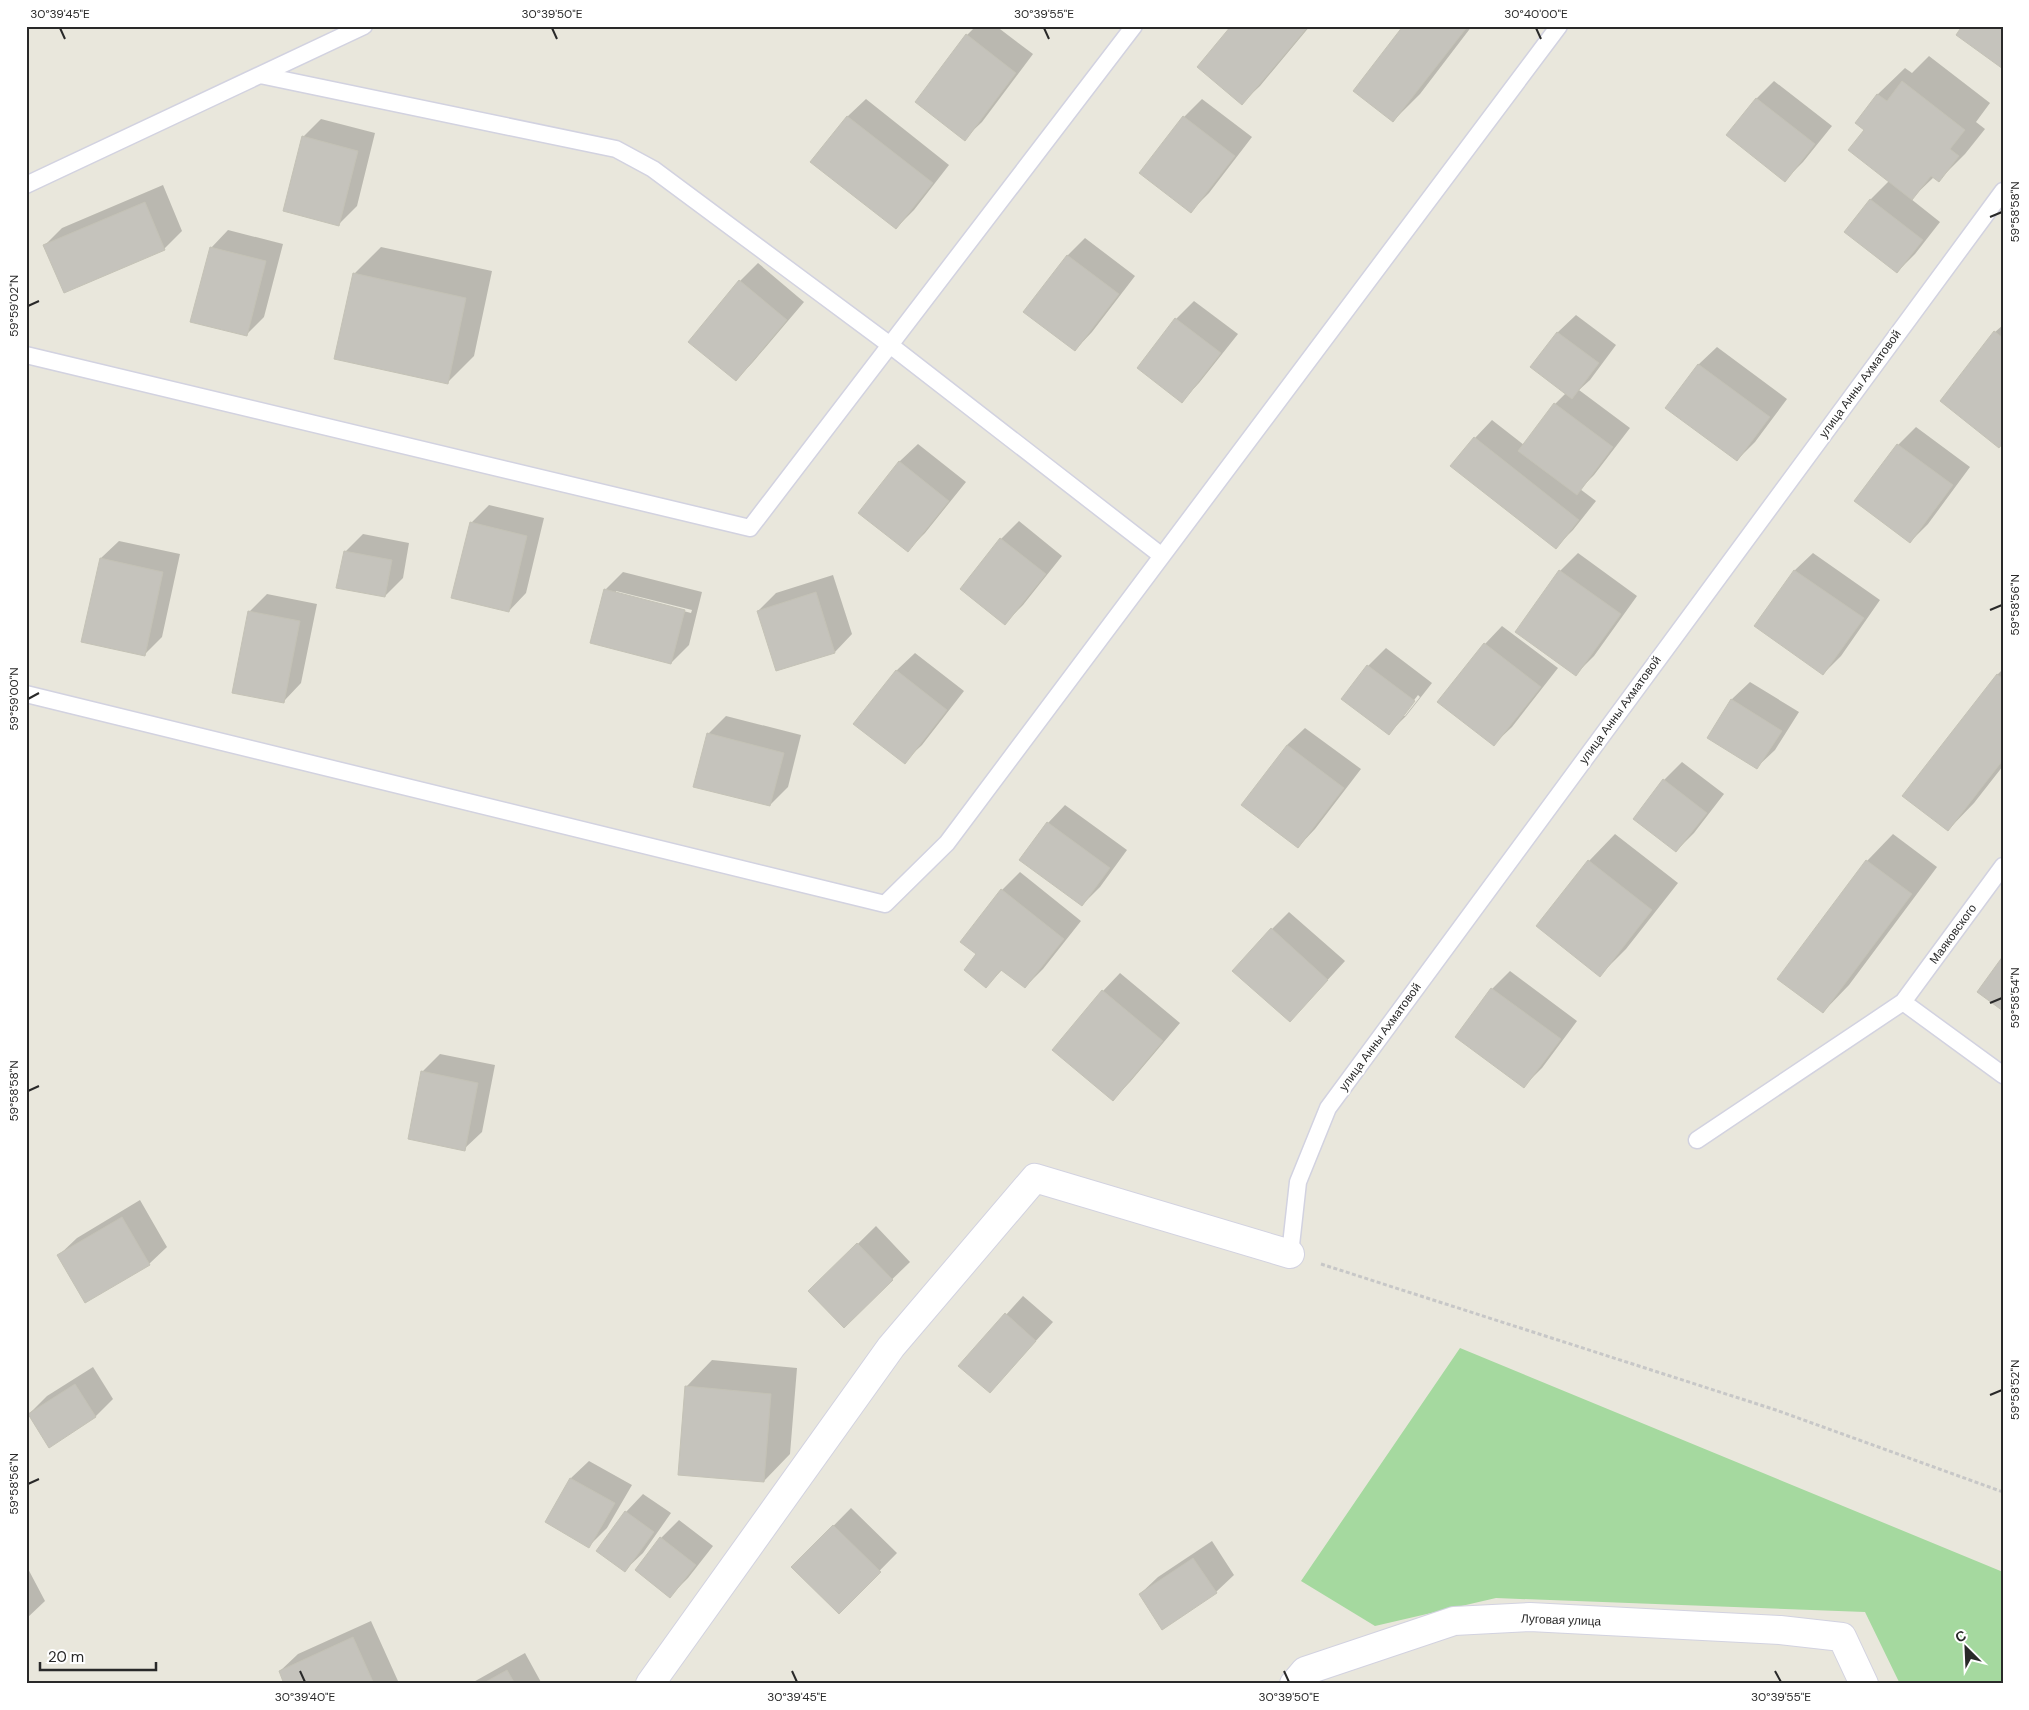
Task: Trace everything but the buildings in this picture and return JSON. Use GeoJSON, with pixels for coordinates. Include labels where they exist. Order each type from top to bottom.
{"type":"FeatureCollection","features":[{"type":"Feature","properties":{"kind":"street"},"geometry":{"type":"LineString","coordinates":[[650,1684],[891,1347],[1035,1178],[1290,1254]]}},
{"type":"Feature","properties":{"kind":"street","name":"Луговая улица"},"geometry":{"type":"LineString","coordinates":[[1294,1684],[1305,1671],[1454,1621],[1530,1617],[1780,1630],[1842,1637],[1864,1684]]}},
{"type":"Feature","properties":{"kind":"lane"},"geometry":{"type":"LineString","coordinates":[[26,185],[364,26]]}},
{"type":"Feature","properties":{"kind":"lane"},"geometry":{"type":"LineString","coordinates":[[26,355],[750,528],[1134,26]]}},
{"type":"Feature","properties":{"kind":"lane"},"geometry":{"type":"LineString","coordinates":[[26,694],[885,904],[947,843],[1558,26]]}},
{"type":"Feature","properties":{"kind":"lane"},"geometry":{"type":"LineString","coordinates":[[260,75],[616,149],[654,169],[890,345],[1162,556]]}},
{"type":"Feature","properties":{"kind":"lane","name":"улица Анны Ахматовой"},"geometry":{"type":"LineString","coordinates":[[1290,1254],[1298,1182],[1328,1108],[2003,191]]}},
{"type":"Feature","properties":{"kind":"lane","name":"Маяковского"},"geometry":{"type":"LineString","coordinates":[[1903,1002],[2002,869]]}},
{"type":"Feature","properties":{"kind":"lane"},"geometry":{"type":"LineString","coordinates":[[1697,1140],[1903,1002],[2003,1075]]}},
{"type":"Feature","properties":{"kind":"path"},"geometry":{"type":"LineString","coordinates":[[1290,1254],[1776,1410],[2003,1492]]}},
{"type":"Feature","properties":{"kind":"green space"},"geometry":{"type":"Polygon","coordinates":[[[1460,1348],[2003,1572],[2003,1684],[1900,1684],[1865,1612],[1496,1598],[1375,1626],[1301,1581],[1460,1348]]]}}]}
